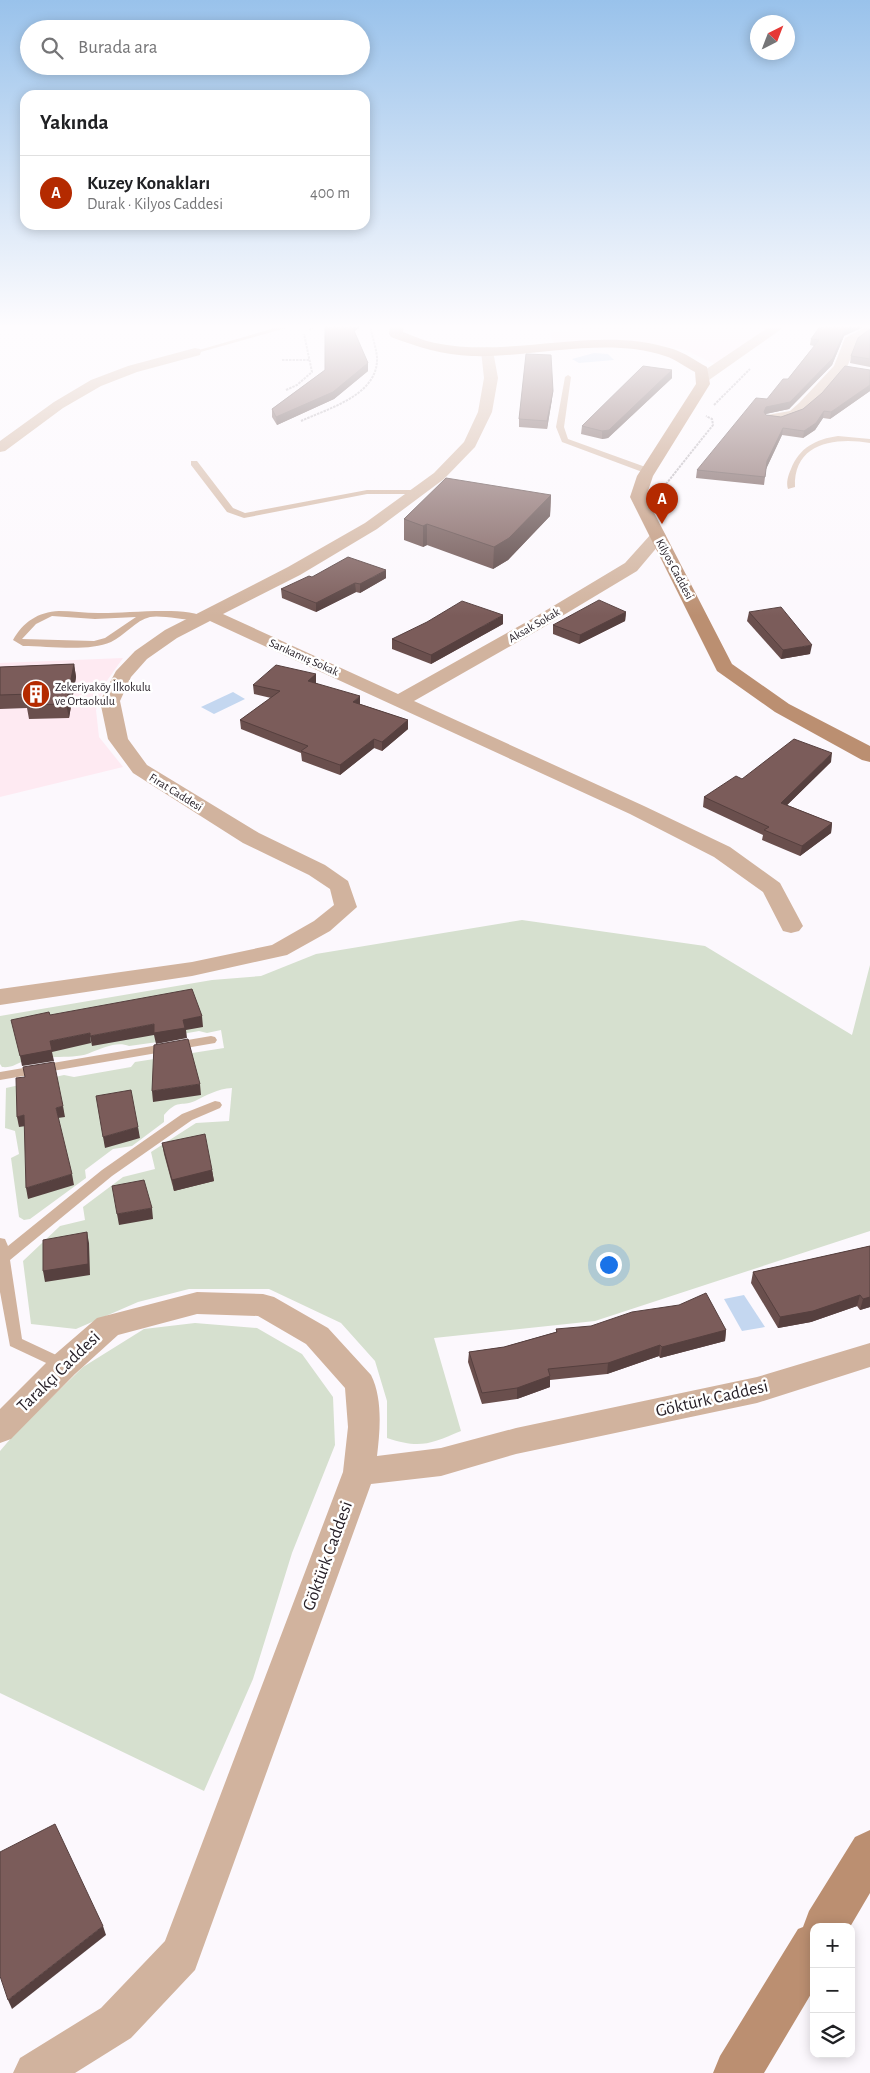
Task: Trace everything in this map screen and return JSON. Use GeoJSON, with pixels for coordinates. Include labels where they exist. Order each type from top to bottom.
{"type":"FeatureCollection","features":[{"type":"Feature","properties":{"kind":"street"},"geometry":{"type":"LineString","coordinates":[[0,448],[37,422]]}},
{"type":"Feature","properties":{"kind":"street","name":"Fırat Caddesi"},"geometry":{"type":"LineString","coordinates":[[0,997],[192,969],[279,950],[322,926],[346,906],[340,886],[317,870],[251,838],[172,791],[140,769],[118,739],[110,701],[123,675],[141,655],[172,634],[311,562],[371,526],[439,476],[470,444],[481,422]]}},
{"type":"Feature","properties":{"kind":"street"},"geometry":{"type":"LineString","coordinates":[[638,497],[648,471],[679,422]]}},
{"type":"Feature","properties":{"kind":"street","name":"Kilyos Caddesi"},"geometry":{"type":"LineString","coordinates":[[638,497],[724,668],[782,708],[870,755]]}},
{"type":"Feature","properties":{"kind":"street","name":"Aksak Sokak"},"geometry":{"type":"LineString","coordinates":[[399,701],[536,624],[631,567],[658,536]]}},
{"type":"Feature","properties":{"kind":"street","name":"Sarıkamış Sokak"},"geometry":{"type":"LineString","coordinates":[[206,616],[399,701],[637,810],[722,852],[772,888],[791,926]]}},
{"type":"Feature","properties":{"kind":"street","name":"Tarakçı Caddesi"},"geometry":{"type":"LineString","coordinates":[[0,1430],[64,1365],[108,1326],[197,1303],[263,1305],[317,1336],[360,1384],[364,1427],[358,1472]]}},
{"type":"Feature","properties":{"kind":"street","name":"Göktürk Caddesi"},"geometry":{"type":"LineString","coordinates":[[34,2073],[116,2022],[180,1956],[358,1472],[442,1462],[516,1441],[757,1390],[870,1355]]}},
{"type":"Feature","properties":{"kind":"street"},"geometry":{"type":"LineString","coordinates":[[827,1923],[870,1852]]}},
{"type":"Feature","properties":{"kind":"street"},"geometry":{"type":"LineString","coordinates":[[737,2073],[810,1952]]}},
{"type":"Feature","properties":{"kind":"lane"},"geometry":{"type":"LineString","coordinates":[[561,422],[560,427],[565,440],[648,471]]}},
{"type":"Feature","properties":{"kind":"lane"},"geometry":{"type":"LineString","coordinates":[[791,487],[790,478],[801,456],[818,442],[837,438],[870,441]]}},
{"type":"Feature","properties":{"kind":"lane"},"geometry":{"type":"LineString","coordinates":[[194,463],[230,510],[244,516],[367,492],[417,492]]}},
{"type":"Feature","properties":{"kind":"lane"},"geometry":{"type":"LineString","coordinates":[[147,614],[108,640],[95,644],[23,643],[17,640],[36,619],[49,614],[102,616],[178,612],[206,616]]}},
{"type":"Feature","properties":{"kind":"lane"},"geometry":{"type":"LineString","coordinates":[[0,1076],[211,1040]]}},
{"type":"Feature","properties":{"kind":"lane"},"geometry":{"type":"LineString","coordinates":[[2,1258],[107,1173],[187,1117],[216,1105]]}},
{"type":"Feature","properties":{"kind":"lane"},"geometry":{"type":"LineString","coordinates":[[0,1243],[15,1342],[64,1365]]}},
{"type":"Feature","properties":{"kind":"path"},"geometry":{"type":"LineString","coordinates":[[638,497],[657,490],[667,483],[713,425],[712,422]]}},
{"type":"Feature","properties":{"kind":"shaded area"},"geometry":{"type":"Polygon","coordinates":[[[123,658],[106,682],[96,710],[99,737],[123,767],[0,797],[0,663],[123,658]]]}},
{"type":"Feature","properties":{"kind":"green space"},"geometry":{"type":"Polygon","coordinates":[[[522,920],[705,946],[852,1035],[870,965],[870,1231],[595,1321],[434,1338],[461,1431],[425,1444],[408,1443],[387,1438],[387,1401],[375,1361],[341,1323],[269,1289],[189,1289],[138,1302],[76,1329],[31,1324],[23,1261],[60,1226],[85,1220],[83,1207],[123,1177],[155,1169],[151,1152],[196,1123],[229,1121],[232,1088],[217,1091],[190,1103],[176,1105],[164,1115],[164,1122],[132,1146],[113,1149],[85,1170],[86,1178],[30,1219],[24,1220],[19,1217],[11,1158],[19,1154],[15,1131],[5,1128],[6,1088],[64,1075],[74,1077],[131,1067],[135,1062],[224,1048],[221,1030],[207,1033],[199,1031],[171,1036],[165,1041],[129,1046],[120,1044],[105,1047],[85,1055],[41,1057],[2,1067],[0,1064],[0,1016],[212,980],[261,976],[316,954],[522,920]]]}},
{"type":"Feature","properties":{"kind":"green space"},"geometry":{"type":"Polygon","coordinates":[[[195,1323],[257,1328],[302,1354],[333,1397],[335,1445],[292,1553],[253,1679],[204,1791],[0,1693],[0,1451],[18,1430],[83,1367],[144,1329],[195,1323]]]}},
{"type":"Feature","properties":{"kind":"water"},"geometry":{"type":"Polygon","coordinates":[[[233,692],[245,699],[214,714],[201,707],[233,692]]]}},
{"type":"Feature","properties":{"kind":"water"},"geometry":{"type":"Polygon","coordinates":[[[744,1295],[765,1327],[742,1331],[724,1299],[744,1295]]]}},
{"type":"Feature","properties":{"kind":"building"},"geometry":{"type":"Polygon","coordinates":[[[586,422],[618,422],[609,430],[602,431],[582,426],[586,422]]]}},
{"type":"Feature","properties":{"kind":"building"},"geometry":{"type":"Polygon","coordinates":[[[737,422],[817,422],[804,431],[783,428],[767,461],[765,477],[697,470],[737,422]]]}},
{"type":"Feature","properties":{"kind":"building"},"geometry":{"type":"Polygon","coordinates":[[[446,478],[551,495],[509,538],[494,547],[427,524],[423,526],[404,519],[446,478]]]}},
{"type":"Feature","properties":{"kind":"building"},"geometry":{"type":"Polygon","coordinates":[[[348,557],[386,570],[360,584],[355,583],[316,603],[281,589],[309,576],[312,577],[348,557]]]}},
{"type":"Feature","properties":{"kind":"building"},"geometry":{"type":"Polygon","coordinates":[[[599,600],[626,612],[580,635],[553,625],[599,600]]]}},
{"type":"Feature","properties":{"kind":"building"},"geometry":{"type":"Polygon","coordinates":[[[462,601],[503,615],[431,655],[392,639],[427,622],[462,601]]]}},
{"type":"Feature","properties":{"kind":"building"},"geometry":{"type":"Polygon","coordinates":[[[781,607],[812,645],[783,650],[749,612],[781,607]]]}},
{"type":"Feature","properties":{"kind":"building"},"geometry":{"type":"Polygon","coordinates":[[[74,664],[66,704],[26,705],[31,694],[0,695],[0,667],[74,664]]]}},
{"type":"Feature","properties":{"kind":"building"},"geometry":{"type":"Polygon","coordinates":[[[276,665],[316,674],[308,681],[360,696],[353,702],[408,720],[382,742],[374,739],[340,765],[301,751],[308,746],[240,720],[280,691],[253,685],[276,665]]]}},
{"type":"Feature","properties":{"kind":"building"},"geometry":{"type":"Polygon","coordinates":[[[794,739],[832,753],[781,803],[832,823],[802,846],[764,830],[769,827],[704,797],[736,776],[742,779],[794,739]]]}},
{"type":"Feature","properties":{"kind":"building"},"geometry":{"type":"Polygon","coordinates":[[[192,989],[202,1016],[183,1020],[185,1028],[154,1033],[154,1024],[90,1036],[90,1033],[50,1041],[52,1050],[20,1056],[11,1020],[49,1012],[50,1015],[192,989]]]}},
{"type":"Feature","properties":{"kind":"building"},"geometry":{"type":"Polygon","coordinates":[[[188,1039],[200,1084],[152,1091],[154,1045],[188,1039]]]}},
{"type":"Feature","properties":{"kind":"building"},"geometry":{"type":"Polygon","coordinates":[[[54,1062],[63,1106],[56,1108],[72,1174],[26,1188],[24,1115],[17,1117],[16,1078],[25,1077],[23,1067],[54,1062]]]}},
{"type":"Feature","properties":{"kind":"building"},"geometry":{"type":"Polygon","coordinates":[[[131,1090],[138,1127],[103,1137],[96,1096],[131,1090]]]}},
{"type":"Feature","properties":{"kind":"building"},"geometry":{"type":"Polygon","coordinates":[[[205,1134],[212,1170],[172,1180],[162,1143],[205,1134]]]}},
{"type":"Feature","properties":{"kind":"building"},"geometry":{"type":"Polygon","coordinates":[[[144,1180],[152,1208],[117,1214],[112,1186],[144,1180]]]}},
{"type":"Feature","properties":{"kind":"building"},"geometry":{"type":"Polygon","coordinates":[[[87,1232],[88,1264],[43,1271],[43,1240],[87,1232]]]}},
{"type":"Feature","properties":{"kind":"building"},"geometry":{"type":"Polygon","coordinates":[[[870,1246],[870,1297],[863,1299],[860,1295],[813,1311],[780,1317],[753,1272],[870,1246]]]}},
{"type":"Feature","properties":{"kind":"building"},"geometry":{"type":"Polygon","coordinates":[[[706,1293],[726,1330],[662,1347],[660,1345],[608,1363],[548,1369],[550,1376],[517,1388],[482,1393],[469,1352],[504,1347],[557,1332],[556,1329],[591,1326],[632,1312],[679,1305],[706,1293]]]}},
{"type":"Feature","properties":{"kind":"building"},"geometry":{"type":"Polygon","coordinates":[[[55,1824],[103,1926],[8,2000],[0,1976],[0,1852],[55,1824]]]}},
{"type":"Feature","properties":{"kind":"place","name":"Kuzey Konakları"},"geometry":{"type":"Point","coordinates":[662,524]}},
{"type":"Feature","properties":{"kind":"place","name":"Zekeriyaköy İlkokulu ve Ortaokulu"},"geometry":{"type":"Point","coordinates":[36,694]}}]}
